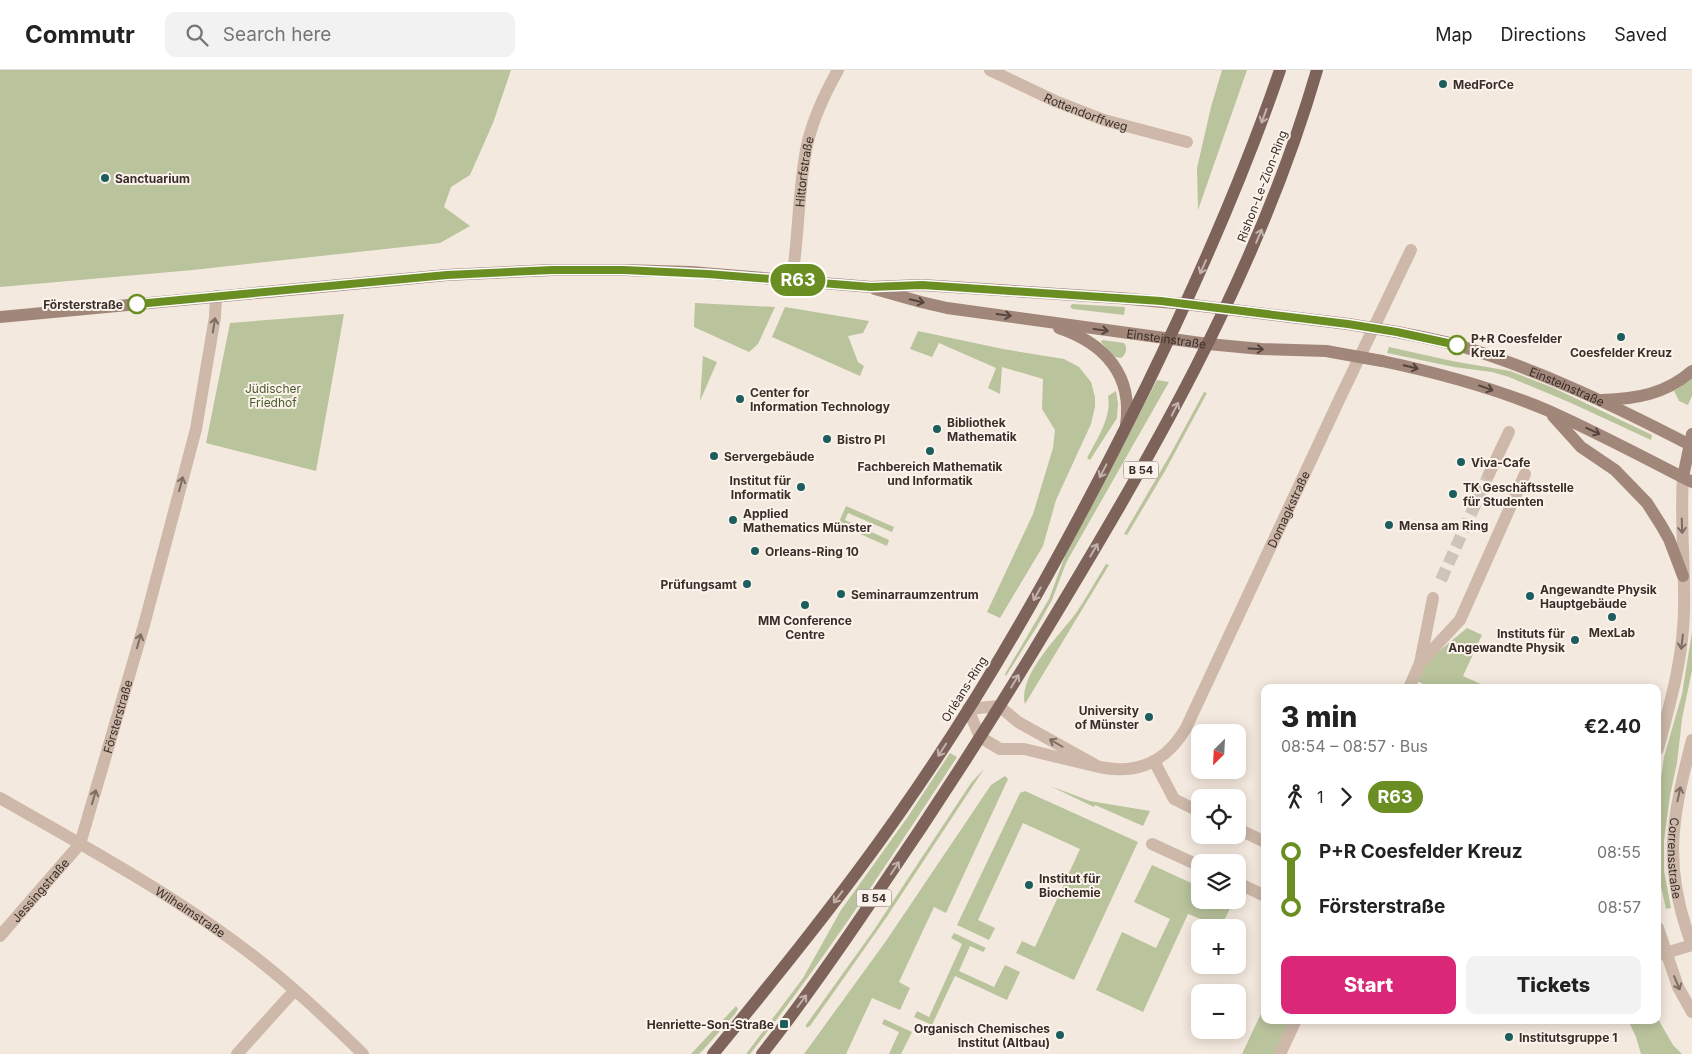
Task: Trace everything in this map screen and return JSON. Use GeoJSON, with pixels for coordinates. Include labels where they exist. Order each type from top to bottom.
{"type":"FeatureCollection","features":[{"type":"Feature","properties":{"kind":"main road","name":"Rishon-Le-Zion-Ring"},"geometry":{"type":"LineString","coordinates":[[1185,304],[1243,172],[1280,70]]}},
{"type":"Feature","properties":{"kind":"main road","name":"Rishon-Le-Zion-Ring"},"geometry":{"type":"LineString","coordinates":[[1225,308],[1258,237],[1283,176],[1317,70]]}},
{"type":"Feature","properties":{"kind":"main road","name":"Einsteinstraße"},"geometry":{"type":"LineString","coordinates":[[0,317],[447,275],[552,270],[691,272],[871,287],[922,285],[1185,304],[1348,324],[1448,343],[1513,364],[1691,441]]}},
{"type":"Feature","properties":{"kind":"main road","name":"Einsteinstraße"},"geometry":{"type":"LineString","coordinates":[[871,287],[947,308],[1208,344],[1261,349],[1326,350],[1382,361],[1480,385],[1548,411],[1626,447],[1687,479]]}},
{"type":"Feature","properties":{"kind":"main road","name":"Orléans-Ring"},"geometry":{"type":"LineString","coordinates":[[713,1054],[860,868],[900,812],[968,709],[1015,633],[1126,428],[1185,304]]}},
{"type":"Feature","properties":{"kind":"main road","name":"B 54"},"geometry":{"type":"LineString","coordinates":[[762,1054],[832,960],[911,844],[1070,592],[1145,463],[1225,308]]}},
{"type":"Feature","properties":{"kind":"main road"},"geometry":{"type":"LineString","coordinates":[[1036,320],[1078,336],[1109,358],[1123,381],[1128,413],[1126,428]]}},
{"type":"Feature","properties":{"kind":"main road"},"geometry":{"type":"LineString","coordinates":[[1598,400],[1626,399],[1651,394],[1676,383],[1692,370]]}},
{"type":"Feature","properties":{"kind":"main road"},"geometry":{"type":"LineString","coordinates":[[1548,411],[1581,447],[1615,470],[1647,503],[1669,539],[1683,576]]}},
{"type":"Feature","properties":{"kind":"main road"},"geometry":{"type":"LineString","coordinates":[[1687,479],[1691,441]]}},
{"type":"Feature","properties":{"kind":"street","name":"Hittorfstraße"},"geometry":{"type":"LineString","coordinates":[[792,279],[800,186],[808,143],[826,92],[838,70]]}},
{"type":"Feature","properties":{"kind":"street","name":"Rottendorffweg"},"geometry":{"type":"LineString","coordinates":[[990,70],[1055,101],[1104,120],[1187,142]]}},
{"type":"Feature","properties":{"kind":"street","name":"Domagkstraße"},"geometry":{"type":"LineString","coordinates":[[1154,762],[1174,744],[1186,728],[1336,405],[1411,250]]}},
{"type":"Feature","properties":{"kind":"street","name":"Försterstraße"},"geometry":{"type":"LineString","coordinates":[[80,844],[144,625],[196,429],[215,317],[216,296]]}},
{"type":"Feature","properties":{"kind":"street"},"geometry":{"type":"LineString","coordinates":[[1490,474],[1507,435]]}},
{"type":"Feature","properties":{"kind":"street"},"geometry":{"type":"LineString","coordinates":[[1420,663],[1464,622],[1525,474]]}},
{"type":"Feature","properties":{"kind":"street"},"geometry":{"type":"LineString","coordinates":[[1661,737],[1678,672],[1684,610],[1681,503],[1687,479]]}},
{"type":"Feature","properties":{"kind":"street"},"geometry":{"type":"LineString","coordinates":[[1411,684],[1420,663],[1433,598]]}},
{"type":"Feature","properties":{"kind":"street"},"geometry":{"type":"LineString","coordinates":[[1099,767],[1018,722],[999,706],[968,709],[980,737],[1000,749],[1024,749],[1099,767],[1122,771],[1141,768],[1154,762],[1174,799],[1191,808]]}},
{"type":"Feature","properties":{"kind":"street","name":"Corrensstraße"},"geometry":{"type":"LineString","coordinates":[[1692,740],[1673,823],[1672,862],[1677,899],[1692,945]]}},
{"type":"Feature","properties":{"kind":"street","name":"Wilhelmstraße"},"geometry":{"type":"LineString","coordinates":[[0,798],[118,866],[214,927],[269,968],[363,1054]]}},
{"type":"Feature","properties":{"kind":"street"},"geometry":{"type":"LineString","coordinates":[[1246,834],[1261,840]]}},
{"type":"Feature","properties":{"kind":"street","name":"Jessingstraße"},"geometry":{"type":"LineString","coordinates":[[0,936],[80,844]]}},
{"type":"Feature","properties":{"kind":"street"},"geometry":{"type":"LineString","coordinates":[[1152,844],[1191,862]]}},
{"type":"Feature","properties":{"kind":"street"},"geometry":{"type":"LineString","coordinates":[[1246,888],[1261,895],[1252,905]]}},
{"type":"Feature","properties":{"kind":"street"},"geometry":{"type":"LineString","coordinates":[[1692,945],[1661,954],[1692,1012]]}},
{"type":"Feature","properties":{"kind":"street"},"geometry":{"type":"LineString","coordinates":[[237,1054],[294,991]]}},
{"type":"Feature","properties":{"kind":"street"},"geometry":{"type":"LineString","coordinates":[[1280,1054],[1294,1024]]}},
{"type":"Feature","properties":{"kind":"green space"},"geometry":{"type":"Polygon","coordinates":[[[0,70],[511,70],[493,123],[470,175],[451,187],[444,207],[470,226],[440,243],[193,270],[0,287],[0,70]]]}},
{"type":"Feature","properties":{"kind":"green space"},"geometry":{"type":"Polygon","coordinates":[[[1222,70],[1247,70],[1198,210],[1197,168],[1211,107],[1222,70]]]}},
{"type":"Feature","properties":{"kind":"green space"},"geometry":{"type":"Polygon","coordinates":[[[695,303],[775,307],[758,344],[749,352],[694,327],[695,303]]]}},
{"type":"Feature","properties":{"kind":"green space"},"geometry":{"type":"Polygon","coordinates":[[[1072,304],[1125,307],[1124,315],[1073,309],[1070,307],[1072,304]]]}},
{"type":"Feature","properties":{"kind":"green space"},"geometry":{"type":"Polygon","coordinates":[[[785,307],[869,321],[863,333],[848,336],[858,362],[864,366],[860,376],[772,337],[785,307]]]}},
{"type":"Feature","properties":{"kind":"green space","name":"Jüdischer Friedhof"},"geometry":{"type":"Polygon","coordinates":[[[344,314],[316,471],[206,443],[230,323],[344,314]]]}},
{"type":"Feature","properties":{"kind":"green space"},"geometry":{"type":"Polygon","coordinates":[[[918,331],[1003,349],[1064,359],[1079,367],[1091,382],[1095,397],[1095,407],[1091,424],[1056,500],[1043,546],[1000,618],[987,612],[1033,514],[1053,448],[1055,430],[1042,409],[1043,379],[1002,367],[1000,394],[988,388],[996,368],[939,343],[932,357],[910,349],[918,331]]]}},
{"type":"Feature","properties":{"kind":"green space"},"geometry":{"type":"Polygon","coordinates":[[[1102,340],[1124,343],[1126,351],[1124,355],[1121,358],[1115,357],[1101,342],[1102,340]]]}},
{"type":"Feature","properties":{"kind":"green space"},"geometry":{"type":"Polygon","coordinates":[[[1389,347],[1510,371],[1554,388],[1652,435],[1651,440],[1509,377],[1492,372],[1454,367],[1387,353],[1389,347]]]}},
{"type":"Feature","properties":{"kind":"green space"},"geometry":{"type":"Polygon","coordinates":[[[703,356],[717,362],[700,401],[703,356]]]}},
{"type":"Feature","properties":{"kind":"green space"},"geometry":{"type":"Polygon","coordinates":[[[1692,379],[1692,396],[1688,405],[1679,401],[1674,391],[1692,379]]]}},
{"type":"Feature","properties":{"kind":"green space"},"geometry":{"type":"Polygon","coordinates":[[[1157,380],[1169,382],[1066,563],[1052,600],[1006,676],[1005,674],[1049,599],[1065,556],[1157,380]]]}},
{"type":"Feature","properties":{"kind":"green space"},"geometry":{"type":"Polygon","coordinates":[[[1116,391],[1118,404],[1117,418],[1090,460],[1087,458],[1106,420],[1109,404],[1108,396],[1116,391]]]}},
{"type":"Feature","properties":{"kind":"green space"},"geometry":{"type":"Polygon","coordinates":[[[1204,392],[1207,393],[1165,471],[1127,535],[1124,534],[1170,455],[1204,392]]]}},
{"type":"Feature","properties":{"kind":"green space"},"geometry":{"type":"Polygon","coordinates":[[[846,506],[894,527],[892,532],[848,513],[845,520],[889,540],[887,546],[838,524],[846,506]]]}},
{"type":"Feature","properties":{"kind":"green space"},"geometry":{"type":"Polygon","coordinates":[[[1106,564],[1109,565],[1025,704],[1028,681],[1034,668],[1076,613],[1106,564]]]}},
{"type":"Feature","properties":{"kind":"green space"},"geometry":{"type":"Polygon","coordinates":[[[1467,628],[1482,635],[1463,676],[1481,684],[1424,684],[1415,680],[1421,666],[1467,628]]]}},
{"type":"Feature","properties":{"kind":"green space"},"geometry":{"type":"Polygon","coordinates":[[[1692,632],[1692,670],[1682,719],[1677,763],[1664,840],[1664,871],[1671,908],[1666,909],[1661,886],[1661,778],[1664,757],[1682,694],[1692,632]]]}},
{"type":"Feature","properties":{"kind":"green space"},"geometry":{"type":"Polygon","coordinates":[[[950,753],[957,757],[882,870],[805,982],[750,1054],[746,1054],[803,978],[841,910],[907,818],[950,753]]]}},
{"type":"Feature","properties":{"kind":"green space"},"geometry":{"type":"Polygon","coordinates":[[[984,769],[886,918],[810,1026],[806,1028],[806,1025],[874,930],[971,783],[984,769]]]}},
{"type":"Feature","properties":{"kind":"green space"},"geometry":{"type":"Polygon","coordinates":[[[1005,776],[1008,779],[946,913],[934,907],[899,982],[910,988],[900,1010],[872,998],[846,1054],[804,1054],[886,941],[991,785],[1005,776]]]}},
{"type":"Feature","properties":{"kind":"green space"},"geometry":{"type":"Polygon","coordinates":[[[1050,786],[1090,801],[1150,811],[1143,826],[1095,805],[1094,807],[1050,786]]]}},
{"type":"Feature","properties":{"kind":"green space"},"geometry":{"type":"Polygon","coordinates":[[[1025,791],[1138,842],[1074,980],[1016,953],[1022,941],[1035,947],[1080,849],[1023,823],[978,920],[995,928],[989,940],[957,925],[1020,793],[1025,791]]]}},
{"type":"Feature","properties":{"kind":"green space"},"geometry":{"type":"Polygon","coordinates":[[[1152,865],[1191,883],[1191,909],[1230,909],[1225,919],[1201,919],[1188,914],[1143,1012],[1096,990],[1122,932],[1156,948],[1170,919],[1134,902],[1152,865]]]}},
{"type":"Feature","properties":{"kind":"green space"},"geometry":{"type":"Polygon","coordinates":[[[954,933],[986,948],[983,952],[970,946],[959,971],[994,987],[1005,965],[1020,972],[1007,1000],[955,976],[932,1025],[914,1017],[917,1011],[929,1017],[962,944],[951,938],[954,933]]]}},
{"type":"Feature","properties":{"kind":"green space"},"geometry":{"type":"Polygon","coordinates":[[[736,1006],[738,1009],[735,1014],[703,1050],[699,1054],[691,1054],[736,1006]]]}},
{"type":"Feature","properties":{"kind":"green space"},"geometry":{"type":"Polygon","coordinates":[[[1261,1014],[1261,1024],[1288,1024],[1274,1054],[1242,1054],[1261,1014]]]}},
{"type":"Feature","properties":{"kind":"green space"},"geometry":{"type":"Polygon","coordinates":[[[884,1019],[912,1032],[901,1054],[889,1054],[899,1032],[882,1024],[884,1019]]]}},
{"type":"Feature","properties":{"kind":"green space"},"geometry":{"type":"Polygon","coordinates":[[[1630,1024],[1661,1024],[1673,1045],[1682,1054],[1641,1054],[1630,1024]]]}},
{"type":"Feature","properties":{"kind":"tunnel"},"geometry":{"type":"LineString","coordinates":[[1441,580],[1489,474]]}},
{"type":"Feature","properties":{"kind":"bus line","name":"R63"},"geometry":{"type":"LineString","coordinates":[[137,304],[447,275],[552,270],[691,272],[871,287],[922,285],[1161,301],[1348,324],[1457,345]]}},
{"type":"Feature","properties":{"kind":"place","name":"MedForCe"},"geometry":{"type":"Point","coordinates":[1443,84]}},
{"type":"Feature","properties":{"kind":"place","name":"Sanctuarium"},"geometry":{"type":"Point","coordinates":[105,178]}},
{"type":"Feature","properties":{"kind":"place","name":"Försterstraße"},"geometry":{"type":"Point","coordinates":[137,304]}},
{"type":"Feature","properties":{"kind":"place","name":"Coesfelder Kreuz"},"geometry":{"type":"Point","coordinates":[1621,337]}},
{"type":"Feature","properties":{"kind":"place","name":"P+R Coesfelder Kreuz"},"geometry":{"type":"Point","coordinates":[1457,345]}},
{"type":"Feature","properties":{"kind":"place","name":"Center for Information Technology"},"geometry":{"type":"Point","coordinates":[740,399]}},
{"type":"Feature","properties":{"kind":"place","name":"Bibliothek Mathematik"},"geometry":{"type":"Point","coordinates":[937,429]}},
{"type":"Feature","properties":{"kind":"place","name":"Bistro PI"},"geometry":{"type":"Point","coordinates":[827,439]}},
{"type":"Feature","properties":{"kind":"place","name":"Fachbereich Mathematik und Informatik"},"geometry":{"type":"Point","coordinates":[930,451]}},
{"type":"Feature","properties":{"kind":"place","name":"Servergebäude"},"geometry":{"type":"Point","coordinates":[714,456]}},
{"type":"Feature","properties":{"kind":"place","name":"Viva-Cafe"},"geometry":{"type":"Point","coordinates":[1461,462]}},
{"type":"Feature","properties":{"kind":"place","name":"Institut für Informatik"},"geometry":{"type":"Point","coordinates":[801,487]}},
{"type":"Feature","properties":{"kind":"place","name":"TK Geschäftsstelle für Studenten"},"geometry":{"type":"Point","coordinates":[1453,494]}},
{"type":"Feature","properties":{"kind":"place","name":"Applied Mathematics Münster"},"geometry":{"type":"Point","coordinates":[733,520]}},
{"type":"Feature","properties":{"kind":"place","name":"Mensa am Ring"},"geometry":{"type":"Point","coordinates":[1389,525]}},
{"type":"Feature","properties":{"kind":"place","name":"Orleans-Ring 10"},"geometry":{"type":"Point","coordinates":[755,551]}},
{"type":"Feature","properties":{"kind":"place","name":"Prüfungsamt"},"geometry":{"type":"Point","coordinates":[747,584]}},
{"type":"Feature","properties":{"kind":"place","name":"Seminarraumzentrum"},"geometry":{"type":"Point","coordinates":[841,594]}},
{"type":"Feature","properties":{"kind":"place","name":"Angewandte Physik Hauptgebäude"},"geometry":{"type":"Point","coordinates":[1530,596]}},
{"type":"Feature","properties":{"kind":"place","name":"MM Conference Centre"},"geometry":{"type":"Point","coordinates":[805,605]}},
{"type":"Feature","properties":{"kind":"place","name":"MexLab"},"geometry":{"type":"Point","coordinates":[1612,617]}},
{"type":"Feature","properties":{"kind":"place","name":"Instituts für Angewandte Physik"},"geometry":{"type":"Point","coordinates":[1575,640]}},
{"type":"Feature","properties":{"kind":"place","name":"University of Münster"},"geometry":{"type":"Point","coordinates":[1149,717]}},
{"type":"Feature","properties":{"kind":"place","name":"Institut für Biochemie"},"geometry":{"type":"Point","coordinates":[1029,885]}},
{"type":"Feature","properties":{"kind":"place","name":"Henriette-Son-Straße"},"geometry":{"type":"Point","coordinates":[784,1024]}},
{"type":"Feature","properties":{"kind":"place","name":"Organisch Chemisches Institut (Altbau)"},"geometry":{"type":"Point","coordinates":[1060,1035]}},
{"type":"Feature","properties":{"kind":"place","name":"Institutsgruppe 1"},"geometry":{"type":"Point","coordinates":[1509,1037]}}]}
